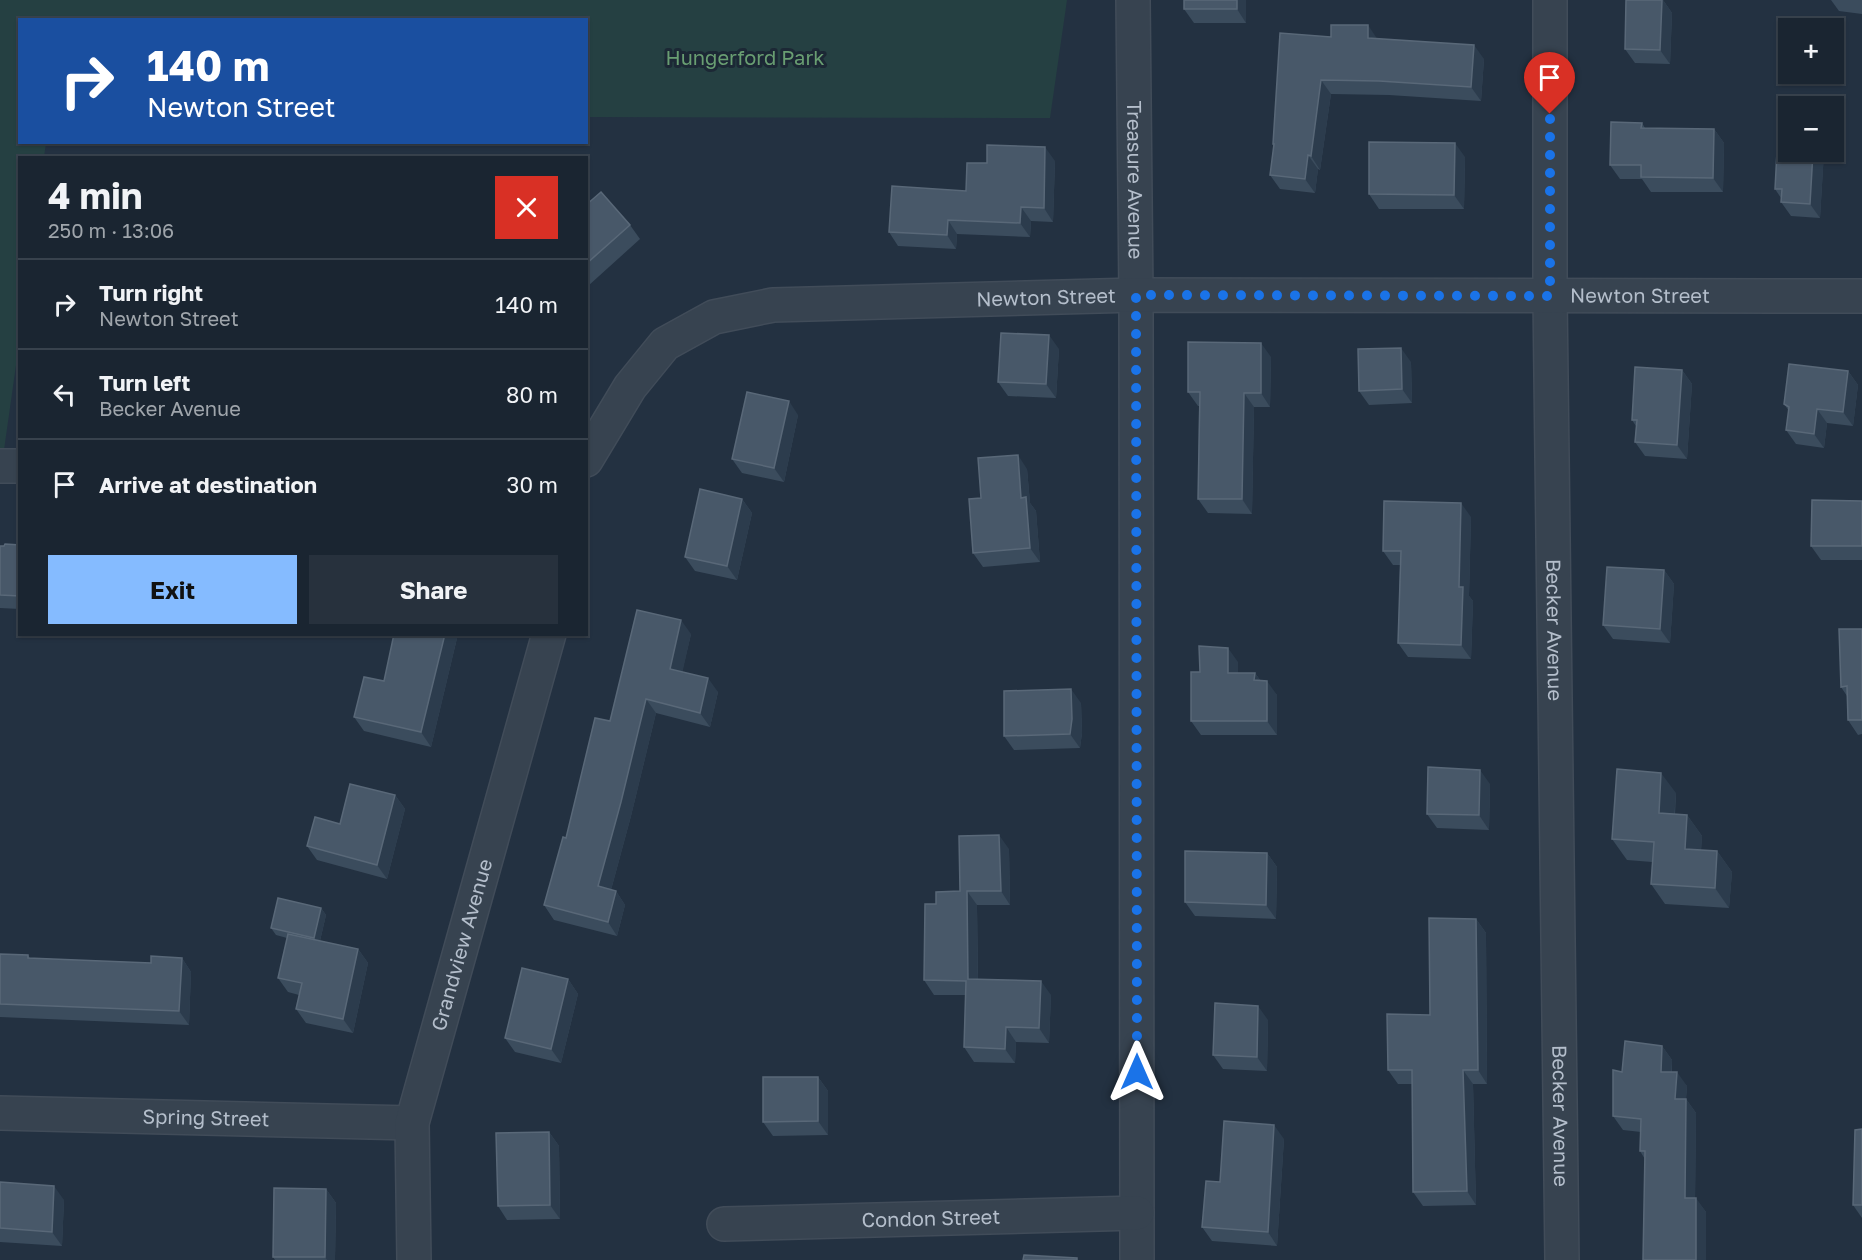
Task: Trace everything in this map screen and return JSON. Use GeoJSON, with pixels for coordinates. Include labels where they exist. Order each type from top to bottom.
{"type":"FeatureCollection","features":[{"type":"Feature","properties":{"kind":"street","name":"Treasure Avenue"},"geometry":{"type":"LineString","coordinates":[[1133,0],[1136,295],[1137,1260]]}},
{"type":"Feature","properties":{"kind":"street","name":"Becker Avenue"},"geometry":{"type":"LineString","coordinates":[[1550,0],[1550,296],[1562,1260]]}},
{"type":"Feature","properties":{"kind":"street","name":"Newton Street"},"geometry":{"type":"LineString","coordinates":[[588,457],[630,387],[665,344],[714,317],[772,305],[1136,295],[1862,296]]}},
{"type":"Feature","properties":{"kind":"street"},"geometry":{"type":"LineString","coordinates":[[0,466],[18,466]]}},
{"type":"Feature","properties":{"kind":"street","name":"Grandview Avenue"},"geometry":{"type":"LineString","coordinates":[[414,1260],[412,1123],[548,636]]}},
{"type":"Feature","properties":{"kind":"street","name":"Spring Street"},"geometry":{"type":"LineString","coordinates":[[0,1113],[412,1123]]}},
{"type":"Feature","properties":{"kind":"street","name":"Condon Street"},"geometry":{"type":"LineString","coordinates":[[724,1224],[1137,1213]]}},
{"type":"Feature","properties":{"kind":"green space","name":"Hungerford Park"},"geometry":{"type":"Polygon","coordinates":[[[0,0],[1067,0],[1050,118],[588,117],[588,18],[18,18],[18,144],[46,144],[44,156],[18,156],[18,351],[2,464],[0,464],[0,0]]]}},
{"type":"Feature","properties":{"kind":"building"},"geometry":{"type":"Polygon","coordinates":[[[1184,0],[1237,0],[1237,9],[1184,9],[1184,0]]]}},
{"type":"Feature","properties":{"kind":"building"},"geometry":{"type":"Polygon","coordinates":[[[1626,0],[1662,0],[1660,50],[1625,49],[1626,0]]]}},
{"type":"Feature","properties":{"kind":"building"},"geometry":{"type":"Polygon","coordinates":[[[1331,25],[1368,25],[1368,38],[1474,45],[1471,87],[1321,80],[1311,156],[1308,155],[1305,179],[1270,175],[1274,144],[1280,33],[1331,37],[1331,25]]]}},
{"type":"Feature","properties":{"kind":"building"},"geometry":{"type":"Polygon","coordinates":[[[1611,122],[1642,123],[1641,128],[1714,129],[1713,178],[1641,177],[1641,165],[1610,165],[1611,122]]]}},
{"type":"Feature","properties":{"kind":"building"},"geometry":{"type":"Polygon","coordinates":[[[1778,133],[1778,162],[1812,162],[1810,204],[1781,202],[1782,189],[1775,189],[1778,133]]]}},
{"type":"Feature","properties":{"kind":"building"},"geometry":{"type":"Polygon","coordinates":[[[1369,142],[1455,143],[1454,195],[1369,194],[1369,142]]]}},
{"type":"Feature","properties":{"kind":"building"},"geometry":{"type":"Polygon","coordinates":[[[987,145],[1045,147],[1044,208],[1021,207],[1020,223],[948,220],[947,235],[889,232],[892,186],[966,191],[967,163],[987,163],[987,145]]]}},
{"type":"Feature","properties":{"kind":"building"},"geometry":{"type":"Polygon","coordinates":[[[601,192],[630,225],[588,262],[588,203],[601,192]]]}},
{"type":"Feature","properties":{"kind":"building"},"geometry":{"type":"Polygon","coordinates":[[[1001,333],[1049,335],[1046,384],[998,382],[1001,333]]]}},
{"type":"Feature","properties":{"kind":"building"},"geometry":{"type":"Polygon","coordinates":[[[1188,342],[1261,343],[1261,393],[1244,393],[1242,499],[1198,499],[1200,392],[1188,392],[1188,342]]]}},
{"type":"Feature","properties":{"kind":"building"},"geometry":{"type":"Polygon","coordinates":[[[1401,348],[1402,389],[1359,391],[1358,349],[1401,348]]]}},
{"type":"Feature","properties":{"kind":"building"},"geometry":{"type":"Polygon","coordinates":[[[1789,364],[1848,371],[1843,412],[1817,409],[1814,434],[1786,430],[1789,407],[1784,404],[1789,364]]]}},
{"type":"Feature","properties":{"kind":"building"},"geometry":{"type":"Polygon","coordinates":[[[1635,367],[1682,370],[1677,445],[1635,442],[1637,420],[1632,420],[1635,367]]]}},
{"type":"Feature","properties":{"kind":"building"},"geometry":{"type":"Polygon","coordinates":[[[747,392],[789,401],[774,468],[732,459],[747,392]]]}},
{"type":"Feature","properties":{"kind":"building"},"geometry":{"type":"Polygon","coordinates":[[[1018,455],[1021,498],[1026,497],[1030,548],[973,553],[969,499],[981,498],[978,458],[1018,455]]]}},
{"type":"Feature","properties":{"kind":"building"},"geometry":{"type":"Polygon","coordinates":[[[700,489],[742,499],[727,566],[685,557],[700,489]]]}},
{"type":"Feature","properties":{"kind":"building"},"geometry":{"type":"Polygon","coordinates":[[[1812,500],[1862,501],[1862,546],[1811,546],[1812,500]]]}},
{"type":"Feature","properties":{"kind":"building"},"geometry":{"type":"Polygon","coordinates":[[[1384,501],[1461,503],[1459,587],[1463,587],[1461,645],[1398,643],[1401,551],[1383,551],[1384,501]]]}},
{"type":"Feature","properties":{"kind":"building"},"geometry":{"type":"Polygon","coordinates":[[[5,544],[18,545],[18,596],[0,595],[0,546],[5,544]]]}},
{"type":"Feature","properties":{"kind":"building"},"geometry":{"type":"Polygon","coordinates":[[[1607,567],[1664,570],[1660,629],[1603,625],[1607,567]]]}},
{"type":"Feature","properties":{"kind":"building"},"geometry":{"type":"Polygon","coordinates":[[[637,610],[681,620],[670,669],[708,678],[700,713],[646,699],[598,886],[616,891],[608,922],[544,905],[563,837],[566,838],[595,718],[610,721],[637,610]]]}},
{"type":"Feature","properties":{"kind":"building"},"geometry":{"type":"Polygon","coordinates":[[[1839,629],[1862,629],[1862,720],[1848,720],[1847,686],[1841,687],[1839,629]]]}},
{"type":"Feature","properties":{"kind":"building"},"geometry":{"type":"Polygon","coordinates":[[[394,636],[445,636],[421,732],[354,717],[364,677],[384,681],[394,636]]]}},
{"type":"Feature","properties":{"kind":"building"},"geometry":{"type":"Polygon","coordinates":[[[1199,646],[1228,648],[1228,673],[1255,673],[1254,680],[1267,681],[1267,721],[1191,721],[1191,672],[1200,672],[1199,646]]]}},
{"type":"Feature","properties":{"kind":"building"},"geometry":{"type":"Polygon","coordinates":[[[1071,689],[1070,734],[1004,736],[1004,691],[1071,689]]]}},
{"type":"Feature","properties":{"kind":"building"},"geometry":{"type":"Polygon","coordinates":[[[1428,767],[1480,770],[1479,815],[1427,814],[1428,767]]]}},
{"type":"Feature","properties":{"kind":"building"},"geometry":{"type":"Polygon","coordinates":[[[1617,769],[1661,773],[1659,813],[1687,815],[1685,849],[1717,851],[1715,888],[1651,884],[1654,842],[1612,839],[1617,769]]]}},
{"type":"Feature","properties":{"kind":"building"},"geometry":{"type":"Polygon","coordinates":[[[350,784],[395,795],[377,865],[307,846],[315,817],[340,824],[350,784]]]}},
{"type":"Feature","properties":{"kind":"building"},"geometry":{"type":"Polygon","coordinates":[[[999,835],[1001,891],[967,891],[968,979],[1041,981],[1039,1028],[1006,1027],[1005,1049],[964,1047],[966,981],[924,980],[925,904],[936,904],[936,892],[960,891],[959,836],[999,835]]]}},
{"type":"Feature","properties":{"kind":"building"},"geometry":{"type":"Polygon","coordinates":[[[1185,851],[1267,853],[1266,905],[1185,902],[1185,851]]]}},
{"type":"Feature","properties":{"kind":"building"},"geometry":{"type":"Polygon","coordinates":[[[278,898],[321,908],[314,938],[271,928],[278,898]]]}},
{"type":"Feature","properties":{"kind":"building"},"geometry":{"type":"Polygon","coordinates":[[[1429,918],[1476,919],[1478,1070],[1463,1070],[1467,1191],[1413,1192],[1412,1070],[1388,1070],[1387,1014],[1430,1015],[1429,918]]]}},
{"type":"Feature","properties":{"kind":"building"},"geometry":{"type":"Polygon","coordinates":[[[288,934],[358,949],[343,1019],[296,1009],[302,983],[278,978],[288,934]]]}},
{"type":"Feature","properties":{"kind":"building"},"geometry":{"type":"Polygon","coordinates":[[[0,954],[28,955],[28,958],[151,963],[151,956],[182,958],[179,1011],[0,1004],[0,954]]]}},
{"type":"Feature","properties":{"kind":"building"},"geometry":{"type":"Polygon","coordinates":[[[522,968],[568,979],[551,1049],[505,1038],[522,968]]]}},
{"type":"Feature","properties":{"kind":"building"},"geometry":{"type":"Polygon","coordinates":[[[1215,1003],[1258,1006],[1257,1057],[1213,1055],[1215,1003]]]}},
{"type":"Feature","properties":{"kind":"building"},"geometry":{"type":"Polygon","coordinates":[[[1625,1041],[1662,1046],[1661,1072],[1677,1072],[1675,1099],[1686,1099],[1685,1198],[1696,1198],[1696,1260],[1643,1260],[1645,1151],[1640,1151],[1641,1119],[1613,1116],[1613,1070],[1622,1072],[1625,1041]]]}},
{"type":"Feature","properties":{"kind":"building"},"geometry":{"type":"Polygon","coordinates":[[[763,1077],[818,1077],[818,1121],[763,1122],[763,1077]]]}},
{"type":"Feature","properties":{"kind":"building"},"geometry":{"type":"Polygon","coordinates":[[[1224,1121],[1274,1125],[1268,1232],[1202,1227],[1206,1181],[1220,1182],[1224,1121]]]}},
{"type":"Feature","properties":{"kind":"building"},"geometry":{"type":"Polygon","coordinates":[[[1862,1129],[1862,1205],[1853,1205],[1855,1130],[1862,1129]]]}},
{"type":"Feature","properties":{"kind":"building"},"geometry":{"type":"Polygon","coordinates":[[[549,1132],[550,1205],[498,1206],[496,1133],[549,1132]]]}},
{"type":"Feature","properties":{"kind":"building"},"geometry":{"type":"Polygon","coordinates":[[[0,1182],[54,1186],[52,1232],[0,1228],[0,1182]]]}},
{"type":"Feature","properties":{"kind":"building"},"geometry":{"type":"Polygon","coordinates":[[[274,1188],[326,1189],[325,1257],[273,1257],[274,1188]]]}},
{"type":"Feature","properties":{"kind":"building"},"geometry":{"type":"Polygon","coordinates":[[[1024,1255],[1077,1258],[1077,1260],[1023,1260],[1024,1255]]]}},
{"type":"Feature","properties":{"kind":"route"},"geometry":{"type":"LineString","coordinates":[[1137,1072],[1136,295],[1550,296],[1550,114]]}}]}
